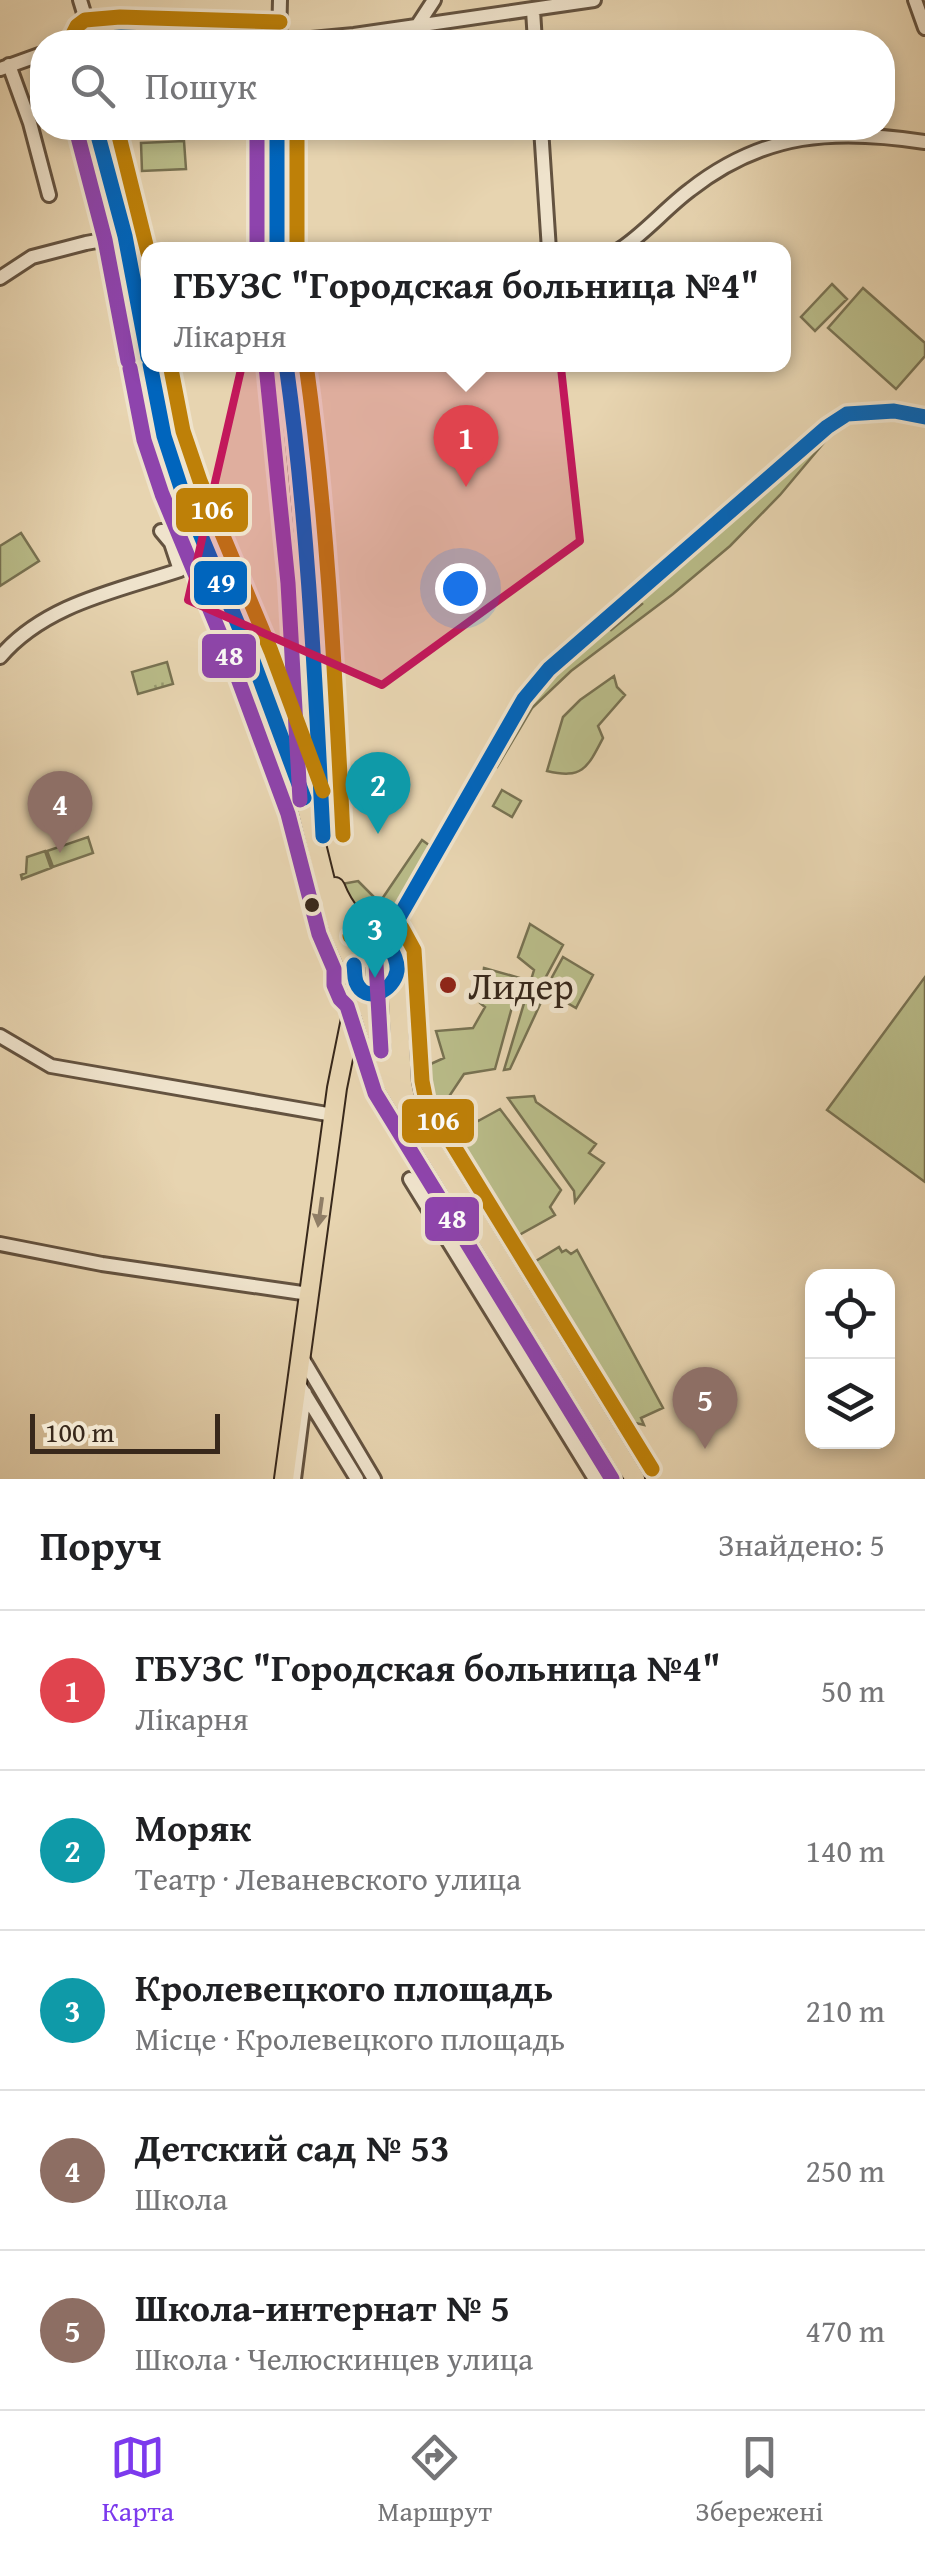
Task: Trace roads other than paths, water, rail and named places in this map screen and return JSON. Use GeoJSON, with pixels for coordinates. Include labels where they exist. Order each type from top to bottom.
{"type":"FeatureCollection","features":[{"type":"Feature","properties":{"kind":"main road"},"geometry":{"type":"LineString","coordinates":[[99,140],[125,236],[141,319]]}},
{"type":"Feature","properties":{"kind":"main road"},"geometry":{"type":"LineString","coordinates":[[277,140],[277,242]]}},
{"type":"Feature","properties":{"kind":"main road"},"geometry":{"type":"LineString","coordinates":[[152,372],[164,436],[197,530],[314,807],[340,901],[357,922],[382,940],[396,959],[402,1082],[407,1108]]}},
{"type":"Feature","properties":{"kind":"main road"},"geometry":{"type":"LineString","coordinates":[[287,372],[313,644],[314,807],[338,929],[354,965],[354,978],[392,1084],[635,1479]]}},
{"type":"Feature","properties":{"kind":"main road"},"geometry":{"type":"LineString","coordinates":[[354,965],[369,944],[382,940]]}},
{"type":"Feature","properties":{"kind":"main road"},"geometry":{"type":"LineString","coordinates":[[361,991],[376,994],[397,977]]}},
{"type":"Feature","properties":{"kind":"main road"},"geometry":{"type":"LineString","coordinates":[[284,1479],[301,1387],[305,1294],[340,1068],[361,991]]}},
{"type":"Feature","properties":{"kind":"street"},"geometry":{"type":"LineString","coordinates":[[80,0],[86,30]]}},
{"type":"Feature","properties":{"kind":"street"},"geometry":{"type":"LineString","coordinates":[[279,30],[280,0]]}},
{"type":"Feature","properties":{"kind":"street"},"geometry":{"type":"LineString","coordinates":[[417,26],[434,0]]}},
{"type":"Feature","properties":{"kind":"street"},"geometry":{"type":"LineString","coordinates":[[382,30],[594,0]]}},
{"type":"Feature","properties":{"kind":"street"},"geometry":{"type":"LineString","coordinates":[[914,0],[925,28]]}},
{"type":"Feature","properties":{"kind":"street"},"geometry":{"type":"LineString","coordinates":[[533,10],[534,30]]}},
{"type":"Feature","properties":{"kind":"street"},"geometry":{"type":"LineString","coordinates":[[30,58],[4,67],[30,122]]}},
{"type":"Feature","properties":{"kind":"street"},"geometry":{"type":"LineString","coordinates":[[895,139],[925,142]]}},
{"type":"Feature","properties":{"kind":"street"},"geometry":{"type":"LineString","coordinates":[[35,140],[49,195]]}},
{"type":"Feature","properties":{"kind":"street"},"geometry":{"type":"LineString","coordinates":[[542,140],[548,242]]}},
{"type":"Feature","properties":{"kind":"street"},"geometry":{"type":"LineString","coordinates":[[628,242],[721,167],[775,144],[801,140]]}},
{"type":"Feature","properties":{"kind":"street"},"geometry":{"type":"LineString","coordinates":[[0,278],[32,257],[125,236]]}},
{"type":"Feature","properties":{"kind":"street"},"geometry":{"type":"LineString","coordinates":[[382,940],[524,699],[548,669],[826,427],[847,414],[894,411],[925,417]]}},
{"type":"Feature","properties":{"kind":"street"},"geometry":{"type":"LineString","coordinates":[[0,657],[16,638],[62,609],[180,570],[172,543],[161,531],[197,530]]}},
{"type":"Feature","properties":{"kind":"street"},"geometry":{"type":"LineString","coordinates":[[0,1036],[51,1066],[333,1115]]}},
{"type":"Feature","properties":{"kind":"street"},"geometry":{"type":"LineString","coordinates":[[410,1179],[595,1479]]}},
{"type":"Feature","properties":{"kind":"street"},"geometry":{"type":"LineString","coordinates":[[0,1244],[102,1264],[305,1294]]}},
{"type":"Feature","properties":{"kind":"street"},"geometry":{"type":"LineString","coordinates":[[500,1324],[527,1306]]}},
{"type":"Feature","properties":{"kind":"street"},"geometry":{"type":"LineString","coordinates":[[300,1355],[374,1479]]}},
{"type":"Feature","properties":{"kind":"street"},"geometry":{"type":"LineString","coordinates":[[294,1479],[301,1387]]}},
{"type":"Feature","properties":{"kind":"street"},"geometry":{"type":"LineString","coordinates":[[301,1387],[357,1479]]}},
{"type":"Feature","properties":{"kind":"place","name":"ГБУЗС \"Городская больница №4\""},"geometry":{"type":"Point","coordinates":[466,487]}},
{"type":"Feature","properties":{"kind":"place","name":"Моряк"},"geometry":{"type":"Point","coordinates":[378,834]}},
{"type":"Feature","properties":{"kind":"place","name":"Детский сад № 53"},"geometry":{"type":"Point","coordinates":[60,853]}},
{"type":"Feature","properties":{"kind":"place","name":"Кролевецкого площадь"},"geometry":{"type":"Point","coordinates":[375,978]}},
{"type":"Feature","properties":{"kind":"place","name":"Лидер"},"geometry":{"type":"Point","coordinates":[448,985]}},
{"type":"Feature","properties":{"kind":"place","name":"Школа-интернат № 5"},"geometry":{"type":"Point","coordinates":[705,1449]}}]}
